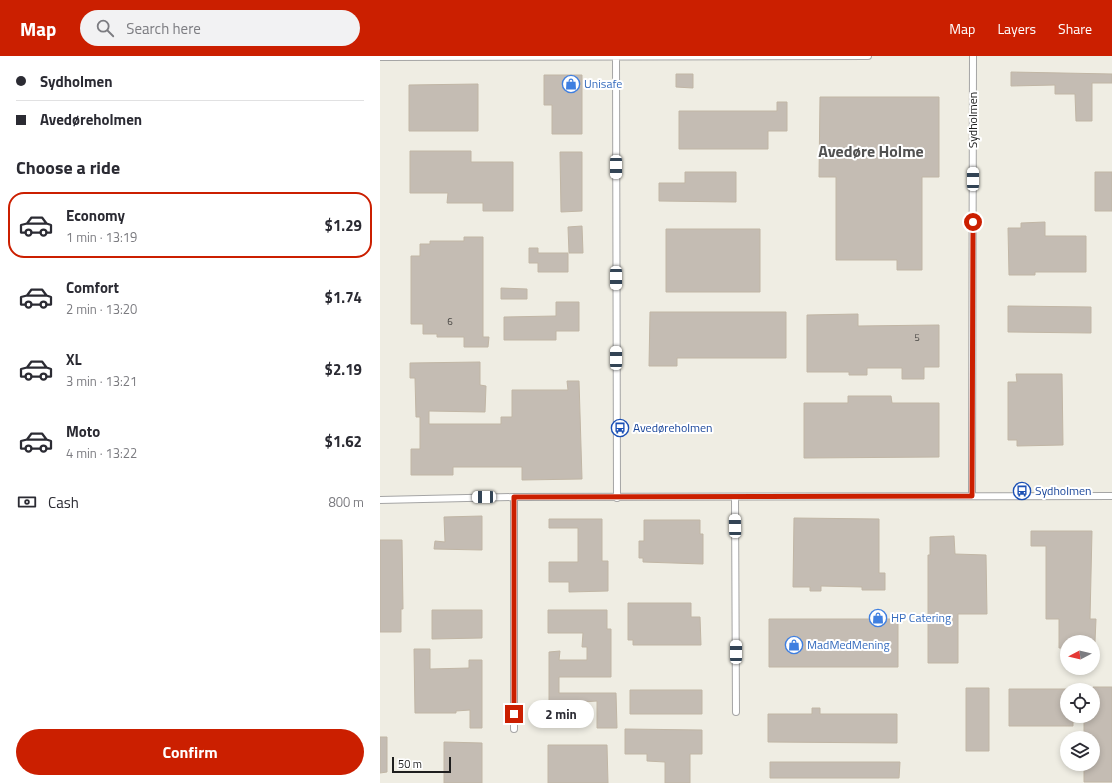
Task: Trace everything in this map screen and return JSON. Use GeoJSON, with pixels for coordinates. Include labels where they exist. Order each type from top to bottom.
{"type":"FeatureCollection","features":[{"type":"Feature","properties":{"kind":"street"},"geometry":{"type":"LineString","coordinates":[[380,57],[868,56]]}},
{"type":"Feature","properties":{"kind":"street","name":"Sydholmen"},"geometry":{"type":"LineString","coordinates":[[972,496],[973,56]]}},
{"type":"Feature","properties":{"kind":"street"},"geometry":{"type":"LineString","coordinates":[[616,57],[617,498]]}},
{"type":"Feature","properties":{"kind":"street"},"geometry":{"type":"LineString","coordinates":[[380,500],[514,497],[1112,496]]}},
{"type":"Feature","properties":{"kind":"street"},"geometry":{"type":"LineString","coordinates":[[514,497],[514,729]]}},
{"type":"Feature","properties":{"kind":"street"},"geometry":{"type":"LineString","coordinates":[[735,497],[736,712]]}},
{"type":"Feature","properties":{"kind":"building"},"geometry":{"type":"Polygon","coordinates":[[[1011,72],[1112,74],[1112,83],[1092,83],[1092,121],[1076,121],[1075,94],[1055,94],[1055,85],[1011,86],[1011,72]]]}},
{"type":"Feature","properties":{"kind":"building"},"geometry":{"type":"Polygon","coordinates":[[[676,74],[693,74],[693,88],[676,87],[676,74]]]}},
{"type":"Feature","properties":{"kind":"building"},"geometry":{"type":"Polygon","coordinates":[[[544,75],[582,75],[582,134],[552,134],[552,105],[544,105],[544,75]]]}},
{"type":"Feature","properties":{"kind":"building"},"geometry":{"type":"Polygon","coordinates":[[[478,84],[478,131],[409,131],[409,85],[478,84]]]}},
{"type":"Feature","properties":{"kind":"building"},"geometry":{"type":"Polygon","coordinates":[[[820,97],[939,97],[939,177],[922,177],[922,270],[897,270],[897,260],[836,260],[836,177],[819,177],[820,97]]]}},
{"type":"Feature","properties":{"kind":"building"},"geometry":{"type":"Polygon","coordinates":[[[777,102],[787,102],[787,131],[768,131],[768,149],[679,149],[679,111],[777,111],[777,102]]]}},
{"type":"Feature","properties":{"kind":"building"},"geometry":{"type":"Polygon","coordinates":[[[410,151],[471,151],[471,162],[513,162],[513,211],[483,211],[483,203],[447,203],[448,193],[410,193],[410,151]]]}},
{"type":"Feature","properties":{"kind":"building"},"geometry":{"type":"Polygon","coordinates":[[[560,152],[582,152],[582,211],[561,212],[560,152]]]}},
{"type":"Feature","properties":{"kind":"building"},"geometry":{"type":"Polygon","coordinates":[[[685,172],[736,172],[736,202],[659,201],[659,183],[685,183],[685,172]]]}},
{"type":"Feature","properties":{"kind":"building"},"geometry":{"type":"Polygon","coordinates":[[[1095,172],[1112,172],[1112,211],[1095,211],[1095,172]]]}},
{"type":"Feature","properties":{"kind":"building"},"geometry":{"type":"Polygon","coordinates":[[[1045,222],[1045,236],[1086,236],[1086,272],[1035,272],[1035,275],[1009,275],[1008,228],[1021,228],[1021,223],[1045,222]]]}},
{"type":"Feature","properties":{"kind":"building"},"geometry":{"type":"Polygon","coordinates":[[[582,226],[583,253],[569,253],[568,227],[582,226]]]}},
{"type":"Feature","properties":{"kind":"building"},"geometry":{"type":"Polygon","coordinates":[[[666,229],[760,229],[760,292],[666,292],[666,229]]]}},
{"type":"Feature","properties":{"kind":"building"},"geometry":{"type":"Polygon","coordinates":[[[464,237],[483,237],[483,337],[489,337],[488,347],[464,347],[464,337],[437,337],[437,334],[423,334],[423,324],[411,324],[411,256],[420,256],[420,244],[430,244],[430,241],[464,241],[464,237]]]}},
{"type":"Feature","properties":{"kind":"building"},"geometry":{"type":"Polygon","coordinates":[[[529,248],[538,248],[538,253],[568,253],[568,272],[538,272],[538,263],[529,263],[529,248]]]}},
{"type":"Feature","properties":{"kind":"building"},"geometry":{"type":"Polygon","coordinates":[[[501,288],[527,289],[527,299],[501,299],[501,288]]]}},
{"type":"Feature","properties":{"kind":"building"},"geometry":{"type":"Polygon","coordinates":[[[556,302],[579,302],[579,331],[556,331],[556,340],[504,340],[504,317],[556,316],[556,302]]]}},
{"type":"Feature","properties":{"kind":"building"},"geometry":{"type":"Polygon","coordinates":[[[1008,306],[1091,307],[1091,333],[1008,332],[1008,306]]]}},
{"type":"Feature","properties":{"kind":"building"},"geometry":{"type":"Polygon","coordinates":[[[650,312],[786,312],[786,358],[677,358],[677,366],[649,366],[650,312]]]}},
{"type":"Feature","properties":{"kind":"building"},"geometry":{"type":"Polygon","coordinates":[[[858,314],[858,326],[939,325],[939,367],[924,367],[924,379],[902,379],[902,368],[867,368],[867,375],[849,375],[849,372],[807,372],[807,315],[858,314]]]}},
{"type":"Feature","properties":{"kind":"building"},"geometry":{"type":"Polygon","coordinates":[[[480,362],[480,385],[486,386],[485,412],[429,411],[429,424],[501,424],[501,417],[512,417],[512,390],[568,390],[567,381],[579,381],[582,479],[522,480],[522,467],[453,467],[453,475],[411,475],[411,449],[420,449],[420,417],[416,417],[415,378],[410,378],[410,363],[480,362]]]}},
{"type":"Feature","properties":{"kind":"building"},"geometry":{"type":"Polygon","coordinates":[[[1016,374],[1062,374],[1063,445],[1017,446],[1017,440],[1008,440],[1008,382],[1017,382],[1016,374]]]}},
{"type":"Feature","properties":{"kind":"building"},"geometry":{"type":"Polygon","coordinates":[[[848,396],[891,396],[892,403],[939,403],[939,457],[804,458],[804,403],[848,403],[848,396]]]}},
{"type":"Feature","properties":{"kind":"building"},"geometry":{"type":"Polygon","coordinates":[[[482,516],[482,550],[434,549],[435,541],[445,542],[444,517],[482,516]]]}},
{"type":"Feature","properties":{"kind":"building"},"geometry":{"type":"Polygon","coordinates":[[[794,518],[879,519],[879,573],[885,573],[885,590],[862,590],[862,587],[821,586],[821,591],[810,591],[810,587],[793,587],[794,518]]]}},
{"type":"Feature","properties":{"kind":"building"},"geometry":{"type":"Polygon","coordinates":[[[549,519],[602,519],[602,561],[608,561],[608,591],[569,592],[569,582],[549,582],[549,562],[578,562],[578,528],[549,528],[549,519]]]}},
{"type":"Feature","properties":{"kind":"building"},"geometry":{"type":"Polygon","coordinates":[[[644,520],[700,520],[700,534],[703,534],[703,564],[643,562],[643,558],[639,558],[639,541],[644,541],[644,520]]]}},
{"type":"Feature","properties":{"kind":"building"},"geometry":{"type":"Polygon","coordinates":[[[1031,531],[1092,531],[1090,619],[1096,619],[1095,635],[1060,635],[1059,648],[1059,619],[1046,619],[1046,546],[1031,546],[1031,531]]]}},
{"type":"Feature","properties":{"kind":"building"},"geometry":{"type":"Polygon","coordinates":[[[954,536],[955,554],[986,555],[987,614],[958,614],[958,663],[928,663],[928,555],[930,555],[930,537],[954,536]]]}},
{"type":"Feature","properties":{"kind":"building"},"geometry":{"type":"Polygon","coordinates":[[[380,540],[402,540],[403,609],[401,609],[401,632],[380,632],[380,540]]]}},
{"type":"Feature","properties":{"kind":"building"},"geometry":{"type":"Polygon","coordinates":[[[628,603],[691,603],[691,617],[700,617],[701,645],[633,645],[633,640],[628,640],[628,603]]]}},
{"type":"Feature","properties":{"kind":"building"},"geometry":{"type":"Polygon","coordinates":[[[432,610],[482,610],[482,638],[432,639],[432,610]]]}},
{"type":"Feature","properties":{"kind":"building"},"geometry":{"type":"Polygon","coordinates":[[[548,610],[607,610],[607,629],[611,629],[611,677],[559,677],[559,693],[616,693],[617,728],[597,728],[597,701],[582,702],[582,711],[549,712],[549,652],[560,651],[559,660],[587,660],[587,647],[582,647],[583,633],[548,633],[548,610]]]}},
{"type":"Feature","properties":{"kind":"building"},"geometry":{"type":"Polygon","coordinates":[[[769,619],[898,619],[898,667],[769,667],[769,619]]]}},
{"type":"Feature","properties":{"kind":"building"},"geometry":{"type":"Polygon","coordinates":[[[414,649],[430,649],[430,669],[469,668],[469,660],[482,660],[482,728],[470,728],[470,710],[456,711],[456,713],[415,713],[414,649]]]}},
{"type":"Feature","properties":{"kind":"building"},"geometry":{"type":"Polygon","coordinates":[[[1100,687],[1112,687],[1112,782],[1084,782],[1084,771],[1100,771],[1100,731],[1084,731],[1084,723],[1100,723],[1100,687]]]}},
{"type":"Feature","properties":{"kind":"building"},"geometry":{"type":"Polygon","coordinates":[[[966,688],[989,688],[989,751],[966,751],[966,688]]]}},
{"type":"Feature","properties":{"kind":"building"},"geometry":{"type":"Polygon","coordinates":[[[1009,689],[1060,689],[1060,723],[1073,723],[1073,726],[1009,726],[1009,689]]]}},
{"type":"Feature","properties":{"kind":"building"},"geometry":{"type":"Polygon","coordinates":[[[630,690],[702,690],[702,714],[630,714],[630,690]]]}},
{"type":"Feature","properties":{"kind":"building"},"geometry":{"type":"Polygon","coordinates":[[[812,708],[820,708],[820,714],[897,714],[897,743],[768,742],[768,714],[812,714],[812,708]]]}},
{"type":"Feature","properties":{"kind":"building"},"geometry":{"type":"Polygon","coordinates":[[[625,729],[702,730],[702,754],[690,754],[690,783],[665,783],[665,762],[647,761],[647,754],[625,754],[625,729]]]}},
{"type":"Feature","properties":{"kind":"building"},"geometry":{"type":"Polygon","coordinates":[[[380,737],[387,737],[387,772],[380,773],[380,737]]]}},
{"type":"Feature","properties":{"kind":"building"},"geometry":{"type":"Polygon","coordinates":[[[444,742],[482,743],[482,783],[444,783],[444,742]]]}},
{"type":"Feature","properties":{"kind":"building"},"geometry":{"type":"Polygon","coordinates":[[[548,745],[607,745],[608,783],[548,783],[548,745]]]}},
{"type":"Feature","properties":{"kind":"building"},"geometry":{"type":"Polygon","coordinates":[[[770,762],[900,762],[899,778],[770,778],[770,762]]]}},
{"type":"Feature","properties":{"kind":"place","name":"Unisafe"},"geometry":{"type":"Point","coordinates":[571,84]}},
{"type":"Feature","properties":{"kind":"place","name":"Avedøreholmen"},"geometry":{"type":"Point","coordinates":[620,428]}},
{"type":"Feature","properties":{"kind":"place","name":"Sydholmen"},"geometry":{"type":"Point","coordinates":[1022,491]}},
{"type":"Feature","properties":{"kind":"place","name":"HP Catering"},"geometry":{"type":"Point","coordinates":[878,618]}},
{"type":"Feature","properties":{"kind":"place","name":"MadMedMening"},"geometry":{"type":"Point","coordinates":[794,645]}},
{"type":"Feature","properties":{"kind":"district","name":"Avedøre Holme"},"geometry":{"type":"Point","coordinates":[871,151]}},
{"type":"Feature","properties":{"kind":"route"},"geometry":{"type":"LineString","coordinates":[[514,714],[514,497],[617,498],[972,496],[974,348],[973,222]]}}]}
